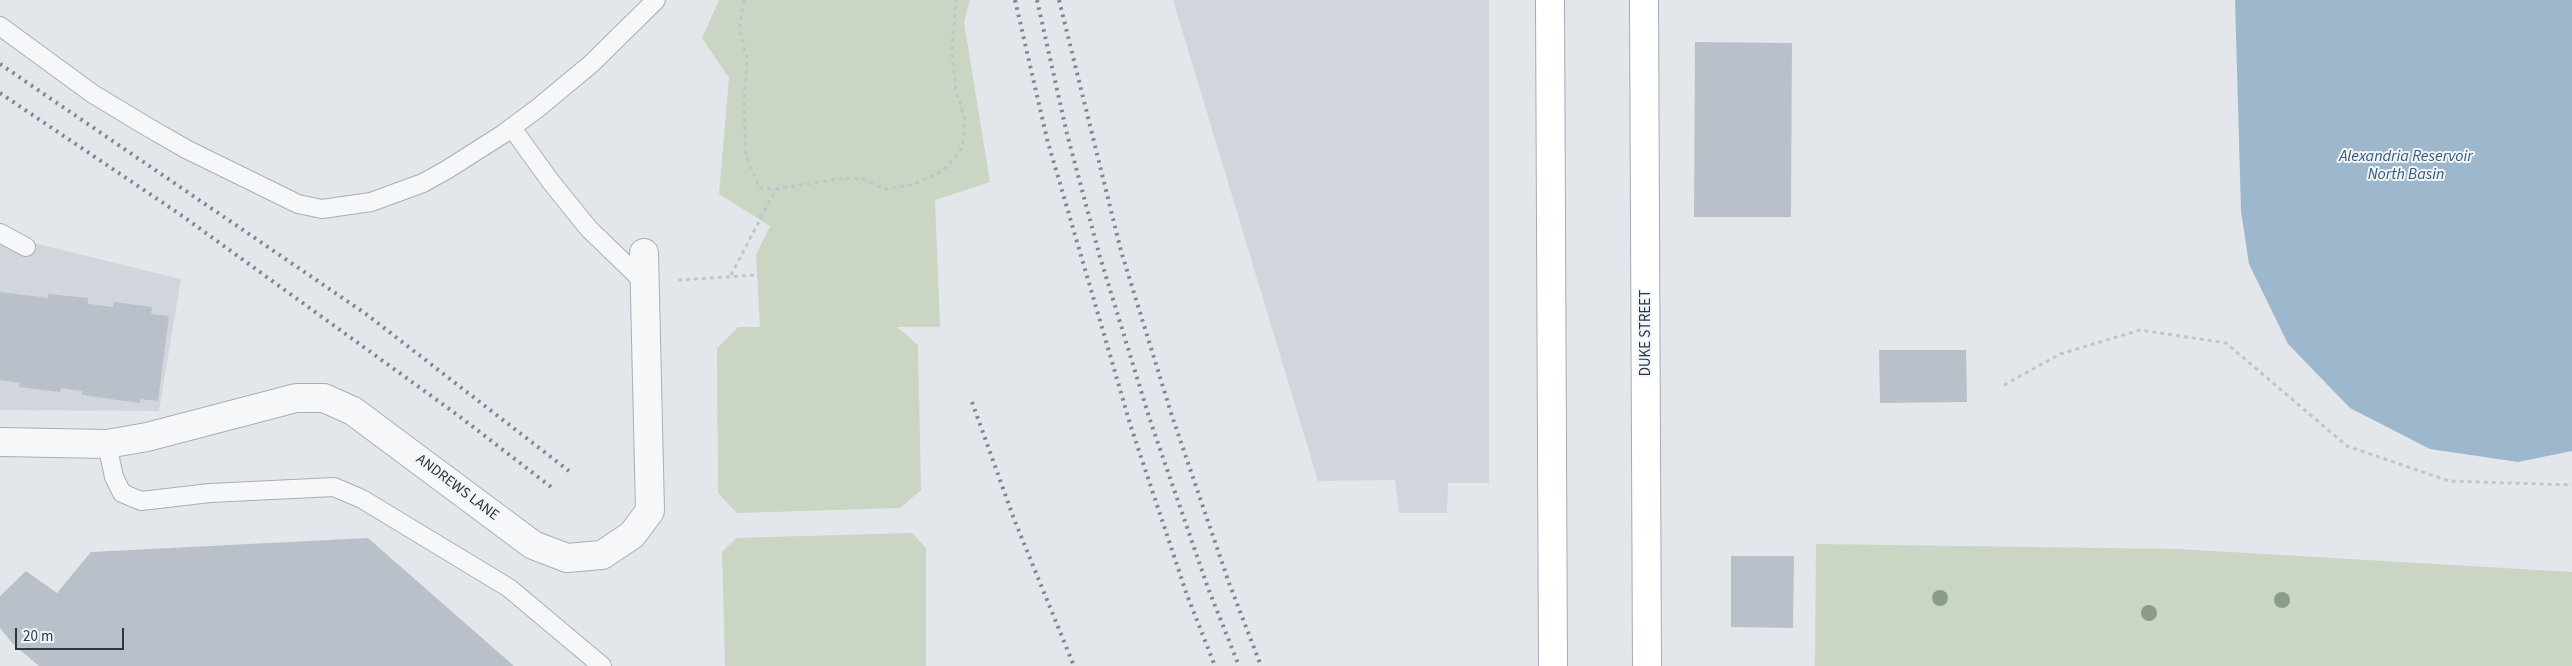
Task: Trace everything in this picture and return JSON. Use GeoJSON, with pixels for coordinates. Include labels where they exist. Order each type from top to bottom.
{"type":"FeatureCollection","features":[{"type":"Feature","properties":{"kind":"main road"},"geometry":{"type":"LineString","coordinates":[[1550,0],[1553,666]]}},
{"type":"Feature","properties":{"kind":"main road","name":"DUKE STREET"},"geometry":{"type":"LineString","coordinates":[[1644,0],[1647,666]]}},
{"type":"Feature","properties":{"kind":"street","name":"ANDREWS LANE"},"geometry":{"type":"LineString","coordinates":[[0,442],[107,444],[147,437],[296,398],[324,398],[352,411],[534,545],[567,558],[602,555],[632,535],[650,510],[644,253]]}},
{"type":"Feature","properties":{"kind":"lane"},"geometry":{"type":"LineString","coordinates":[[0,26],[93,94],[146,126],[186,149],[298,204],[312,208],[354,206],[423,183],[512,128],[591,64],[656,0]]}},
{"type":"Feature","properties":{"kind":"lane"},"geometry":{"type":"LineString","coordinates":[[512,128],[551,182],[589,228],[645,284]]}},
{"type":"Feature","properties":{"kind":"lane"},"geometry":{"type":"LineString","coordinates":[[0,233],[26,247]]}},
{"type":"Feature","properties":{"kind":"lane"},"geometry":{"type":"LineString","coordinates":[[107,444],[114,477],[122,493],[141,501],[210,493],[334,487],[362,499],[508,588],[602,666]]}},
{"type":"Feature","properties":{"kind":"path"},"geometry":{"type":"LineString","coordinates":[[744,0],[739,28],[747,58],[744,106],[746,157],[760,188],[776,189],[844,178],[862,179],[884,189],[912,185],[943,172],[962,148],[965,120],[956,91],[952,50],[956,0]]}},
{"type":"Feature","properties":{"kind":"path"},"geometry":{"type":"LineString","coordinates":[[730,276],[776,189]]}},
{"type":"Feature","properties":{"kind":"path"},"geometry":{"type":"LineString","coordinates":[[645,284],[757,275]]}},
{"type":"Feature","properties":{"kind":"path"},"geometry":{"type":"LineString","coordinates":[[2004,385],[2060,354],[2140,330],[2226,342],[2347,446],[2449,481],[2572,485]]}},
{"type":"Feature","properties":{"kind":"shaded area"},"geometry":{"type":"Polygon","coordinates":[[[1173,0],[1489,0],[1489,483],[1448,483],[1447,513],[1399,513],[1395,480],[1318,481],[1173,0]]]}},
{"type":"Feature","properties":{"kind":"shaded area"},"geometry":{"type":"Polygon","coordinates":[[[0,228],[25,241],[181,279],[159,411],[0,410],[0,228]]]}},
{"type":"Feature","properties":{"kind":"green space"},"geometry":{"type":"Polygon","coordinates":[[[719,0],[970,0],[964,22],[990,182],[935,200],[940,327],[897,327],[918,345],[921,490],[900,508],[737,513],[718,493],[717,348],[738,327],[760,327],[756,255],[770,226],[719,194],[729,78],[702,38],[719,0]]]}},
{"type":"Feature","properties":{"kind":"green space"},"geometry":{"type":"Polygon","coordinates":[[[912,533],[926,548],[926,666],[725,666],[722,552],[736,538],[912,533]]]}},
{"type":"Feature","properties":{"kind":"green space"},"geometry":{"type":"Polygon","coordinates":[[[1816,544],[2178,549],[2572,572],[2572,666],[1815,666],[1816,544]]]}},
{"type":"Feature","properties":{"kind":"water","name":"Alexandria Reservoir North Basin"},"geometry":{"type":"Polygon","coordinates":[[[2235,0],[2572,0],[2572,451],[2518,462],[2430,449],[2350,408],[2288,344],[2249,264],[2241,211],[2235,0]]]}},
{"type":"Feature","properties":{"kind":"building"},"geometry":{"type":"Polygon","coordinates":[[[1695,42],[1792,43],[1791,217],[1694,217],[1695,42]]]}},
{"type":"Feature","properties":{"kind":"building"},"geometry":{"type":"Polygon","coordinates":[[[0,292],[48,298],[48,294],[88,298],[88,304],[113,307],[114,302],[152,307],[151,314],[169,316],[158,401],[140,399],[140,403],[82,395],[82,391],[61,388],[60,392],[19,387],[20,383],[0,380],[0,292]]]}},
{"type":"Feature","properties":{"kind":"building"},"geometry":{"type":"Polygon","coordinates":[[[1879,350],[1966,350],[1967,402],[1880,403],[1879,350]]]}},
{"type":"Feature","properties":{"kind":"building"},"geometry":{"type":"Polygon","coordinates":[[[368,538],[514,666],[39,666],[13,644],[0,628],[0,596],[26,571],[57,593],[91,552],[368,538]]]}},
{"type":"Feature","properties":{"kind":"building"},"geometry":{"type":"Polygon","coordinates":[[[1731,556],[1794,556],[1793,628],[1731,627],[1731,556]]]}},
{"type":"Feature","properties":{"kind":"railway"},"geometry":{"type":"LineString","coordinates":[[1015,0],[1047,139],[1131,427],[1187,595],[1215,666]]}},
{"type":"Feature","properties":{"kind":"railway"},"geometry":{"type":"LineString","coordinates":[[1037,0],[1067,134],[1100,257],[1150,420],[1208,588],[1239,666]]}},
{"type":"Feature","properties":{"kind":"railway"},"geometry":{"type":"LineString","coordinates":[[1059,0],[1121,251],[1172,416],[1229,583],[1261,666]]}},
{"type":"Feature","properties":{"kind":"railway"},"geometry":{"type":"LineString","coordinates":[[0,64],[366,314],[569,471]]}},
{"type":"Feature","properties":{"kind":"railway"},"geometry":{"type":"LineString","coordinates":[[0,93],[181,215],[459,416],[555,490]]}},
{"type":"Feature","properties":{"kind":"railway"},"geometry":{"type":"LineString","coordinates":[[972,402],[1014,519],[1074,666]]}}]}
